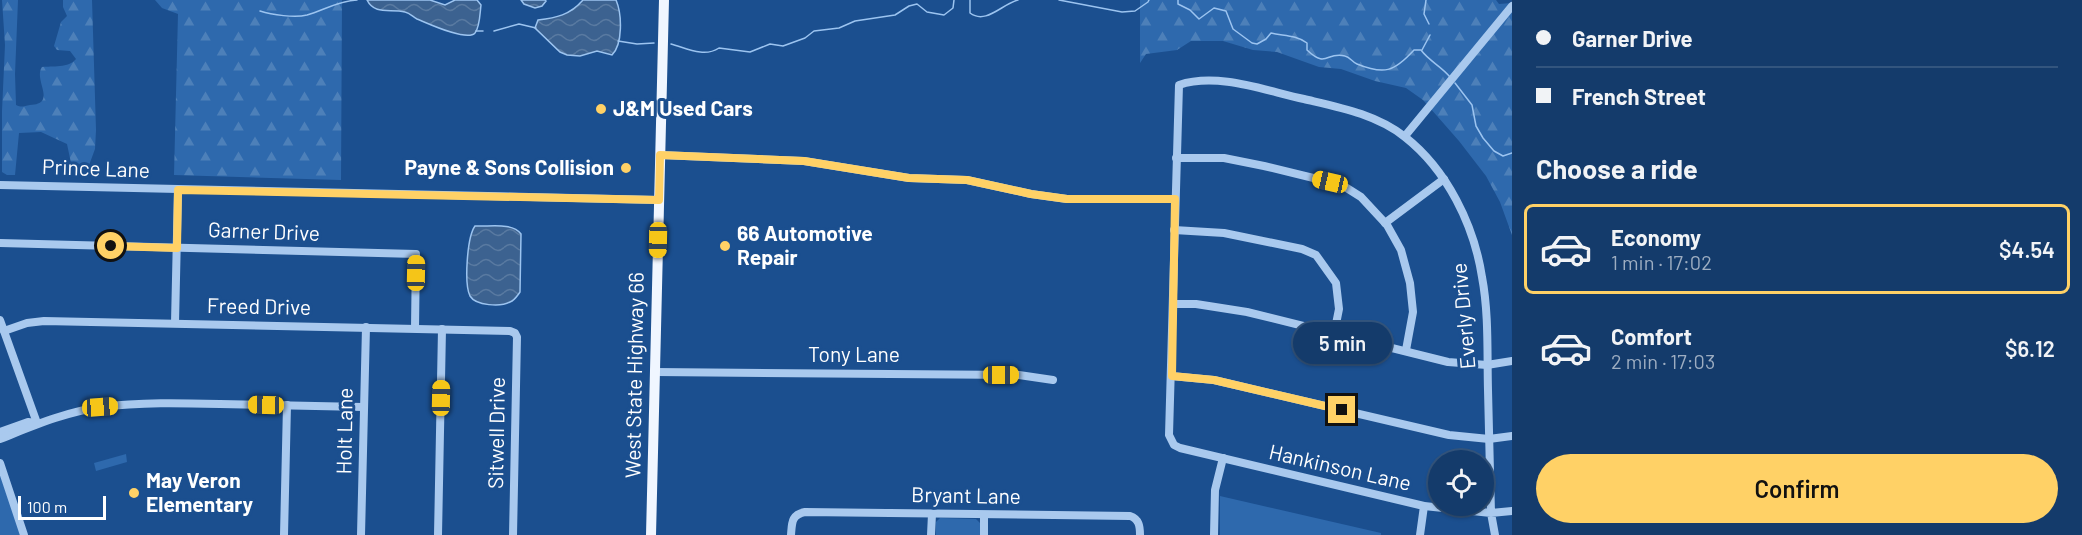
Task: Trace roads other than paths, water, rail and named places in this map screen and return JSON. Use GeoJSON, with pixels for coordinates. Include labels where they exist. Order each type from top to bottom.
{"type":"FeatureCollection","features":[{"type":"Feature","properties":{"kind":"main road","name":"West State Highway 66"},"geometry":{"type":"LineString","coordinates":[[651,535],[664,0]]}},
{"type":"Feature","properties":{"kind":"street"},"geometry":{"type":"LineString","coordinates":[[1405,136],[1512,6]]}},
{"type":"Feature","properties":{"kind":"street","name":"Everly Drive"},"geometry":{"type":"LineString","coordinates":[[1176,158],[1179,85],[1190,82],[1222,82],[1249,87],[1375,118],[1405,136],[1444,179],[1466,222],[1478,258],[1483,279],[1488,365],[1489,450]]}},
{"type":"Feature","properties":{"kind":"street"},"geometry":{"type":"LineString","coordinates":[[660,155],[804,161],[909,178],[967,180],[1031,194],[1067,199],[1175,199]]}},
{"type":"Feature","properties":{"kind":"street"},"geometry":{"type":"LineString","coordinates":[[1406,350],[1413,312],[1410,283],[1401,250],[1385,223],[1361,197],[1342,184],[1224,158],[1176,158],[1172,376],[1214,380],[1449,435],[1489,439],[1512,436]]}},
{"type":"Feature","properties":{"kind":"street"},"geometry":{"type":"LineString","coordinates":[[1385,223],[1444,179]]}},
{"type":"Feature","properties":{"kind":"street","name":"Prince Lane"},"geometry":{"type":"LineString","coordinates":[[0,185],[659,200]]}},
{"type":"Feature","properties":{"kind":"street"},"geometry":{"type":"LineString","coordinates":[[175,323],[178,190]]}},
{"type":"Feature","properties":{"kind":"street"},"geometry":{"type":"LineString","coordinates":[[1174,230],[1224,233],[1302,249],[1316,255],[1336,283],[1339,309],[1334,334]]}},
{"type":"Feature","properties":{"kind":"street","name":"Garner Drive"},"geometry":{"type":"LineString","coordinates":[[0,243],[416,254],[415,328]]}},
{"type":"Feature","properties":{"kind":"street"},"geometry":{"type":"LineString","coordinates":[[1173,304],[1196,304],[1247,312],[1448,362],[1488,365],[1512,361]]}},
{"type":"Feature","properties":{"kind":"street"},"geometry":{"type":"LineString","coordinates":[[0,320],[37,423]]}},
{"type":"Feature","properties":{"kind":"street","name":"Freed Drive"},"geometry":{"type":"LineString","coordinates":[[4,332],[27,323],[44,321],[415,328],[515,333]]}},
{"type":"Feature","properties":{"kind":"street","name":"Holt Lane"},"geometry":{"type":"LineString","coordinates":[[361,535],[366,327]]}},
{"type":"Feature","properties":{"kind":"street"},"geometry":{"type":"LineString","coordinates":[[438,535],[442,329]]}},
{"type":"Feature","properties":{"kind":"street","name":"Sitwell Drive"},"geometry":{"type":"LineString","coordinates":[[513,535],[517,337],[515,333]]}},
{"type":"Feature","properties":{"kind":"street","name":"Tony Lane"},"geometry":{"type":"LineString","coordinates":[[655,372],[1019,375],[1053,380]]}},
{"type":"Feature","properties":{"kind":"street","name":"Hankinson Lane"},"geometry":{"type":"LineString","coordinates":[[1172,376],[1169,435],[1171,442],[1177,447],[1428,506]]}},
{"type":"Feature","properties":{"kind":"street"},"geometry":{"type":"LineString","coordinates":[[0,439],[37,423],[100,407],[146,404],[363,407]]}},
{"type":"Feature","properties":{"kind":"street"},"geometry":{"type":"LineString","coordinates":[[284,535],[287,405]]}},
{"type":"Feature","properties":{"kind":"street"},"geometry":{"type":"LineString","coordinates":[[0,432],[28,422],[37,423]]}},
{"type":"Feature","properties":{"kind":"street"},"geometry":{"type":"LineString","coordinates":[[1214,535],[1215,490],[1223,459]]}},
{"type":"Feature","properties":{"kind":"street"},"geometry":{"type":"LineString","coordinates":[[0,463],[24,535]]}},
{"type":"Feature","properties":{"kind":"street"},"geometry":{"type":"LineString","coordinates":[[1420,535],[1424,506]]}},
{"type":"Feature","properties":{"kind":"street","name":"Hankinson Lane"},"geometry":{"type":"LineString","coordinates":[[1494,513],[1512,511]]}},
{"type":"Feature","properties":{"kind":"street","name":"Bryant Lane"},"geometry":{"type":"LineString","coordinates":[[791,535],[792,522],[796,515],[805,512],[1130,516],[1136,519],[1140,535]]}},
{"type":"Feature","properties":{"kind":"street"},"geometry":{"type":"LineString","coordinates":[[932,514],[932,535]]}},
{"type":"Feature","properties":{"kind":"street"},"geometry":{"type":"LineString","coordinates":[[984,514],[984,535]]}},
{"type":"Feature","properties":{"kind":"street","name":"Everly Drive"},"geometry":{"type":"LineString","coordinates":[[1492,516],[1495,535]]}},
{"type":"Feature","properties":{"kind":"water"},"geometry":{"type":"Polygon","coordinates":[[[367,0],[430,0],[445,5],[455,0],[477,0],[481,5],[479,23],[475,33],[471,35],[456,34],[407,13],[379,10],[370,5],[367,0]]]}},
{"type":"Feature","properties":{"kind":"water"},"geometry":{"type":"Polygon","coordinates":[[[521,0],[546,1],[542,6],[535,8],[524,4],[521,0]]]}},
{"type":"Feature","properties":{"kind":"water"},"geometry":{"type":"Polygon","coordinates":[[[583,0],[616,0],[620,36],[612,55],[597,51],[580,56],[567,55],[560,52],[535,28],[538,20],[562,15],[583,0]]]}},
{"type":"Feature","properties":{"kind":"water"},"geometry":{"type":"Polygon","coordinates":[[[475,226],[506,226],[521,234],[520,292],[510,302],[489,305],[478,302],[470,296],[467,261],[475,226]]]}},
{"type":"Feature","properties":{"kind":"waterway"},"geometry":{"type":"LineString","coordinates":[[260,11],[284,16],[302,16],[357,0]]}},
{"type":"Feature","properties":{"kind":"waterway"},"geometry":{"type":"LineString","coordinates":[[671,44],[701,52],[719,48],[750,52],[770,44],[783,46],[805,38],[814,31],[839,28],[855,21],[895,15],[917,4],[927,12],[944,15],[953,8],[954,0]]}},
{"type":"Feature","properties":{"kind":"waterway"},"geometry":{"type":"LineString","coordinates":[[970,0],[970,13],[982,17],[1018,0]]}},
{"type":"Feature","properties":{"kind":"waterway"},"geometry":{"type":"LineString","coordinates":[[1059,0],[1122,12],[1135,11],[1149,0]]}},
{"type":"Feature","properties":{"kind":"waterway"},"geometry":{"type":"LineString","coordinates":[[1178,0],[1178,4],[1190,10],[1199,19],[1214,8],[1226,11],[1233,29],[1252,43],[1257,44],[1271,33],[1290,36],[1307,43],[1307,50],[1314,56],[1323,59],[1339,55],[1345,56],[1357,64],[1374,70],[1394,67],[1414,50],[1421,50],[1450,77]]}},
{"type":"Feature","properties":{"kind":"waterway"},"geometry":{"type":"LineString","coordinates":[[1426,0],[1424,14],[1429,24]]}},
{"type":"Feature","properties":{"kind":"waterway"},"geometry":{"type":"LineString","coordinates":[[494,31],[519,24],[536,28]]}},
{"type":"Feature","properties":{"kind":"waterway"},"geometry":{"type":"LineString","coordinates":[[476,31],[483,31]]}},
{"type":"Feature","properties":{"kind":"waterway"},"geometry":{"type":"LineString","coordinates":[[1422,50],[1430,35]]}},
{"type":"Feature","properties":{"kind":"waterway"},"geometry":{"type":"LineString","coordinates":[[618,41],[637,44],[654,43]]}},
{"type":"Feature","properties":{"kind":"waterway"},"geometry":{"type":"LineString","coordinates":[[1455,83],[1472,105],[1476,126],[1483,138],[1494,151],[1503,156],[1512,153]]}},
{"type":"Feature","properties":{"kind":"place","name":"J&M Used Cars"},"geometry":{"type":"Point","coordinates":[601,109]}},
{"type":"Feature","properties":{"kind":"place","name":"Payne & Sons Collision"},"geometry":{"type":"Point","coordinates":[626,168]}},
{"type":"Feature","properties":{"kind":"place","name":"66 Automotive Repair"},"geometry":{"type":"Point","coordinates":[725,246]}},
{"type":"Feature","properties":{"kind":"place","name":"May Veron Elementary"},"geometry":{"type":"Point","coordinates":[134,493]}}]}
